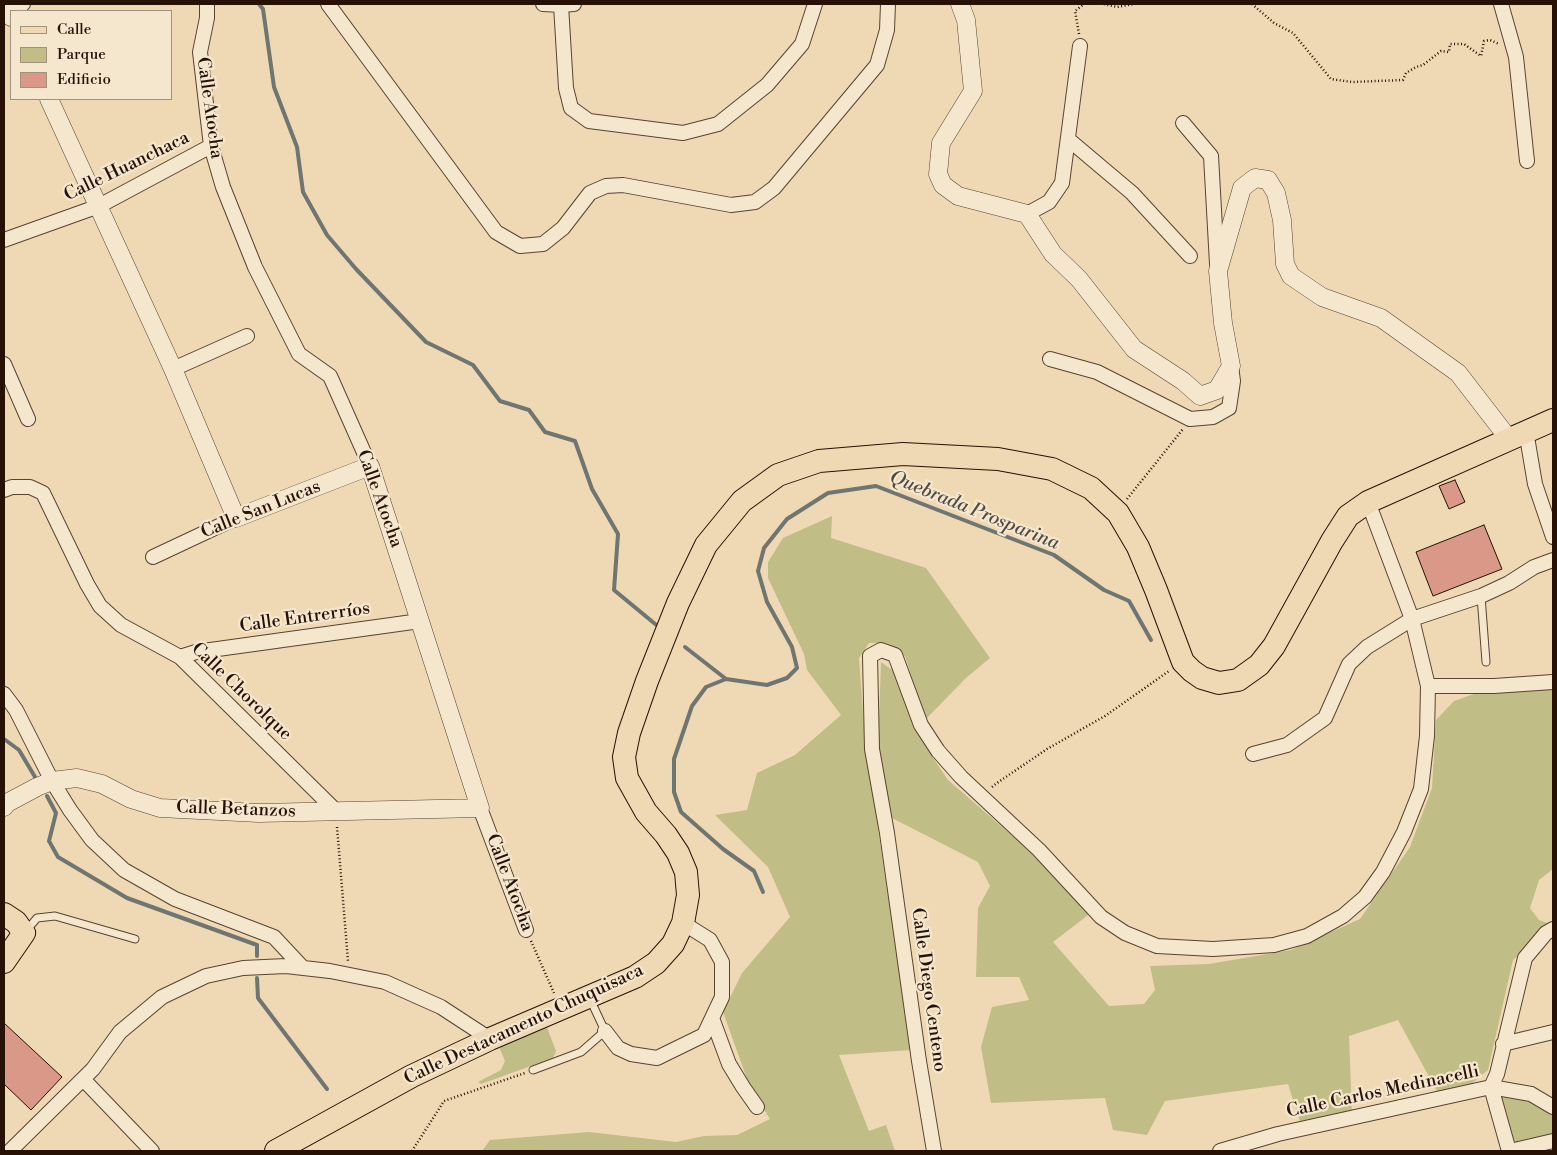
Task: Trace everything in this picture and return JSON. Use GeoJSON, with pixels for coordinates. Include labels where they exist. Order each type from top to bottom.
{"type":"FeatureCollection","features":[{"type":"Feature","properties":{"kind":"main road","name":"Calle Destacamento Chuquisaca"},"geometry":{"type":"LineString","coordinates":[[276,1151],[412,1076],[490,1038],[635,977],[656,963],[673,944],[683,923],[688,895],[686,872],[678,853],[638,799],[627,778],[624,756],[632,725],[678,603],[706,545],[742,502],[778,475],[819,461],[903,454],[998,458],[1052,469],[1092,488],[1118,513],[1138,547],[1183,662],[1202,678],[1218,683],[1238,680],[1259,665],[1274,646],[1348,516],[1368,502],[1553,420]]}},
{"type":"Feature","properties":{"kind":"main road"},"geometry":{"type":"LineString","coordinates":[[4,914],[16,922],[24,933],[4,962]]}},
{"type":"Feature","properties":{"kind":"street","name":"Calle Atocha"},"geometry":{"type":"LineString","coordinates":[[207,4],[207,18],[200,52],[211,146],[223,188],[255,268],[299,354],[330,376],[370,466],[480,808],[526,930]]}},
{"type":"Feature","properties":{"kind":"street"},"geometry":{"type":"LineString","coordinates":[[328,4],[496,232],[520,246],[543,244],[563,228],[590,193],[606,186],[622,185],[731,204],[755,202],[774,188],[877,65],[887,30],[888,4]]}},
{"type":"Feature","properties":{"kind":"street"},"geometry":{"type":"LineString","coordinates":[[543,4],[568,5],[566,88],[571,108],[590,121],[683,133],[718,124],[767,85],[802,44],[815,4]]}},
{"type":"Feature","properties":{"kind":"street"},"geometry":{"type":"LineString","coordinates":[[960,4],[966,20],[973,92],[942,143],[938,174],[943,184],[958,196],[1027,214],[1053,254],[1079,279],[1134,349],[1183,381],[1200,396],[1217,390],[1231,366]]}},
{"type":"Feature","properties":{"kind":"street"},"geometry":{"type":"LineString","coordinates":[[1501,4],[1516,57],[1527,162]]}},
{"type":"Feature","properties":{"kind":"street"},"geometry":{"type":"LineString","coordinates":[[1027,214],[1049,202],[1062,183],[1080,46]]}},
{"type":"Feature","properties":{"kind":"street"},"geometry":{"type":"LineString","coordinates":[[49,100],[173,369],[236,518]]}},
{"type":"Feature","properties":{"kind":"street"},"geometry":{"type":"LineString","coordinates":[[1050,359],[1097,372],[1190,419],[1213,417],[1229,408],[1233,382],[1223,323],[1211,156],[1183,123]]}},
{"type":"Feature","properties":{"kind":"street"},"geometry":{"type":"LineString","coordinates":[[1068,139],[1132,193],[1190,256]]}},
{"type":"Feature","properties":{"kind":"street","name":"Calle Huanchaca"},"geometry":{"type":"LineString","coordinates":[[4,240],[99,206],[211,146]]}},
{"type":"Feature","properties":{"kind":"street"},"geometry":{"type":"LineString","coordinates":[[1218,271],[1242,188],[1255,178],[1268,180],[1276,193],[1282,220],[1285,264],[1291,276],[1322,297],[1381,318],[1458,373],[1518,435],[1552,531]]}},
{"type":"Feature","properties":{"kind":"street"},"geometry":{"type":"LineString","coordinates":[[173,369],[247,336]]}},
{"type":"Feature","properties":{"kind":"street"},"geometry":{"type":"LineString","coordinates":[[4,367],[28,420]]}},
{"type":"Feature","properties":{"kind":"street","name":"Calle San Lucas"},"geometry":{"type":"LineString","coordinates":[[153,557],[236,518],[370,466]]}},
{"type":"Feature","properties":{"kind":"street","name":"Calle Chorolque"},"geometry":{"type":"LineString","coordinates":[[4,490],[12,487],[30,486],[43,493],[87,584],[100,606],[121,625],[180,657],[336,811]]}},
{"type":"Feature","properties":{"kind":"street"},"geometry":{"type":"LineString","coordinates":[[982,797],[1039,850],[1101,917],[1125,933],[1157,946],[1213,949],[1274,945],[1307,936],[1343,916],[1365,897],[1384,872],[1404,832],[1420,789],[1427,736],[1428,686],[1412,619],[1368,502]]}},
{"type":"Feature","properties":{"kind":"street"},"geometry":{"type":"LineString","coordinates":[[1253,754],[1287,745],[1325,718],[1349,664],[1367,647],[1412,619],[1481,596],[1509,583],[1534,567],[1553,560]]}},
{"type":"Feature","properties":{"kind":"street","name":"Calle Entrerríos"},"geometry":{"type":"LineString","coordinates":[[180,657],[196,652],[420,621]]}},
{"type":"Feature","properties":{"kind":"street","name":"Calle Diego Centeno"},"geometry":{"type":"LineString","coordinates":[[934,1151],[919,1061],[887,833],[872,750],[870,656],[880,650],[895,655],[921,725],[938,751],[982,797]]}},
{"type":"Feature","properties":{"kind":"street"},"geometry":{"type":"LineString","coordinates":[[1428,686],[1494,686],[1553,682]]}},
{"type":"Feature","properties":{"kind":"street"},"geometry":{"type":"LineString","coordinates":[[4,694],[16,710],[52,781],[70,810],[92,840],[124,870],[175,899],[274,937],[303,968]]}},
{"type":"Feature","properties":{"kind":"street","name":"Calle Betanzos"},"geometry":{"type":"LineString","coordinates":[[4,806],[37,787],[52,781],[77,778],[102,784],[131,799],[160,808],[259,813],[480,808]]}},
{"type":"Feature","properties":{"kind":"street"},"geometry":{"type":"LineString","coordinates":[[605,1031],[618,1048],[631,1054],[657,1058],[704,1035],[722,997],[722,962],[710,940],[683,923]]}},
{"type":"Feature","properties":{"kind":"street"},"geometry":{"type":"LineString","coordinates":[[1553,929],[1546,933],[1524,958],[1496,1074],[1491,1087],[1510,1151],[1553,1141]]}},
{"type":"Feature","properties":{"kind":"street"},"geometry":{"type":"LineString","coordinates":[[10,1151],[93,1070],[120,1032],[162,997],[206,976],[243,968],[286,966],[385,982],[441,1007],[490,1038]]}},
{"type":"Feature","properties":{"kind":"street"},"geometry":{"type":"LineString","coordinates":[[712,1018],[730,1064],[743,1087],[758,1107]]}},
{"type":"Feature","properties":{"kind":"street"},"geometry":{"type":"LineString","coordinates":[[1503,1044],[1553,1032]]}},
{"type":"Feature","properties":{"kind":"street"},"geometry":{"type":"LineString","coordinates":[[83,1078],[152,1151]]}},
{"type":"Feature","properties":{"kind":"street","name":"Calle Carlos Medinacelli"},"geometry":{"type":"LineString","coordinates":[[1220,1151],[1278,1134],[1491,1087],[1531,1094],[1553,1107]]}},
{"type":"Feature","properties":{"kind":"lane"},"geometry":{"type":"LineString","coordinates":[[1481,596],[1486,662]]}},
{"type":"Feature","properties":{"kind":"lane"},"geometry":{"type":"LineString","coordinates":[[24,933],[38,918],[55,916],[135,938]]}},
{"type":"Feature","properties":{"kind":"lane"},"geometry":{"type":"LineString","coordinates":[[533,1070],[581,1052],[605,1031],[589,997]]}},
{"type":"Feature","properties":{"kind":"path"},"geometry":{"type":"LineString","coordinates":[[1080,46],[1075,12],[1084,4]]}},
{"type":"Feature","properties":{"kind":"path"},"geometry":{"type":"LineString","coordinates":[[1104,4],[1117,7],[1134,4]]}},
{"type":"Feature","properties":{"kind":"path"},"geometry":{"type":"LineString","coordinates":[[1252,4],[1274,23],[1293,33],[1331,79],[1352,82],[1404,80],[1406,73],[1423,65],[1441,50],[1449,52],[1450,44],[1464,44],[1481,56],[1484,41],[1490,40],[1516,57]]}},
{"type":"Feature","properties":{"kind":"path"},"geometry":{"type":"LineString","coordinates":[[1118,513],[1190,419]]}},
{"type":"Feature","properties":{"kind":"path"},"geometry":{"type":"LineString","coordinates":[[982,797],[997,783],[1047,749],[1105,716],[1170,670]]}},
{"type":"Feature","properties":{"kind":"path"},"geometry":{"type":"LineString","coordinates":[[336,811],[349,975]]}},
{"type":"Feature","properties":{"kind":"path","name":"Calle Atocha"},"geometry":{"type":"LineString","coordinates":[[526,930],[561,1008]]}},
{"type":"Feature","properties":{"kind":"path"},"geometry":{"type":"LineString","coordinates":[[412,1151],[444,1101],[533,1070]]}},
{"type":"Feature","properties":{"kind":"green space"},"geometry":{"type":"Polygon","coordinates":[[[832,516],[831,538],[926,568],[990,658],[966,678],[925,720],[905,656],[886,643],[869,643],[859,658],[865,741],[911,1050],[839,1055],[869,1131],[886,1125],[895,1151],[482,1151],[490,1140],[589,1132],[676,1142],[704,1136],[737,1135],[770,1119],[751,1090],[723,1012],[742,973],[790,917],[768,867],[715,815],[747,810],[757,773],[795,755],[841,715],[807,670],[804,654],[768,578],[768,562],[783,538],[832,516]]]}},
{"type":"Feature","properties":{"kind":"green space"},"geometry":{"type":"Polygon","coordinates":[[[881,662],[899,675],[915,731],[948,780],[1023,845],[1092,912],[1053,942],[1109,1006],[1144,1004],[1155,990],[1150,966],[1209,964],[1291,950],[1360,919],[1410,847],[1432,788],[1436,720],[1454,701],[1491,688],[1553,686],[1553,869],[1539,880],[1530,908],[1539,920],[1553,925],[1513,960],[1488,1070],[1469,1086],[1438,1093],[1398,1020],[1349,1036],[1352,1114],[1301,1125],[1288,1084],[1165,1101],[1147,1135],[1113,1130],[1105,1098],[991,1103],[981,1047],[992,1007],[1029,1000],[1019,977],[976,977],[978,908],[990,886],[978,862],[892,818],[878,747],[881,662]]]}},
{"type":"Feature","properties":{"kind":"green space"},"geometry":{"type":"Polygon","coordinates":[[[545,1022],[556,1051],[553,1058],[481,1084],[478,1082],[501,1070],[505,1061],[497,1042],[545,1022]]]}},
{"type":"Feature","properties":{"kind":"green space"},"geometry":{"type":"Polygon","coordinates":[[[1498,1093],[1533,1100],[1553,1113],[1553,1138],[1513,1144],[1498,1093]]]}},
{"type":"Feature","properties":{"kind":"building"},"geometry":{"type":"Polygon","coordinates":[[[1455,480],[1465,502],[1449,509],[1439,486],[1455,480]]]}},
{"type":"Feature","properties":{"kind":"building"},"geometry":{"type":"Polygon","coordinates":[[[1484,525],[1502,569],[1433,596],[1416,552],[1484,525]]]}},
{"type":"Feature","properties":{"kind":"building"},"geometry":{"type":"Polygon","coordinates":[[[4,1023],[62,1077],[31,1110],[4,1084],[4,1023]]]}},
{"type":"Feature","properties":{"kind":"waterway","name":"Quebrada Prosparina"},"geometry":{"type":"LineString","coordinates":[[259,4],[263,9],[274,87],[297,147],[303,192],[327,235],[356,269],[426,342],[473,365],[500,401],[529,410],[545,432],[575,441],[592,489],[618,534],[614,590],[660,628]]}},
{"type":"Feature","properties":{"kind":"waterway","name":"Quebrada Prosparina"},"geometry":{"type":"LineString","coordinates":[[685,647],[726,679],[767,685],[787,678],[797,668],[792,647],[767,602],[758,571],[764,548],[787,519],[828,493],[876,486],[1054,555],[1104,590],[1129,601],[1151,640]]}},
{"type":"Feature","properties":{"kind":"waterway"},"geometry":{"type":"LineString","coordinates":[[726,679],[706,687],[692,706],[674,759],[674,792],[681,812],[723,849],[754,871],[763,892]]}},
{"type":"Feature","properties":{"kind":"waterway"},"geometry":{"type":"LineString","coordinates":[[4,739],[19,750],[35,777]]}},
{"type":"Feature","properties":{"kind":"waterway"},"geometry":{"type":"LineString","coordinates":[[47,796],[56,813],[49,841],[58,857],[127,898],[257,945],[257,956]]}},
{"type":"Feature","properties":{"kind":"waterway"},"geometry":{"type":"LineString","coordinates":[[257,978],[258,998],[327,1089]]}}]}
